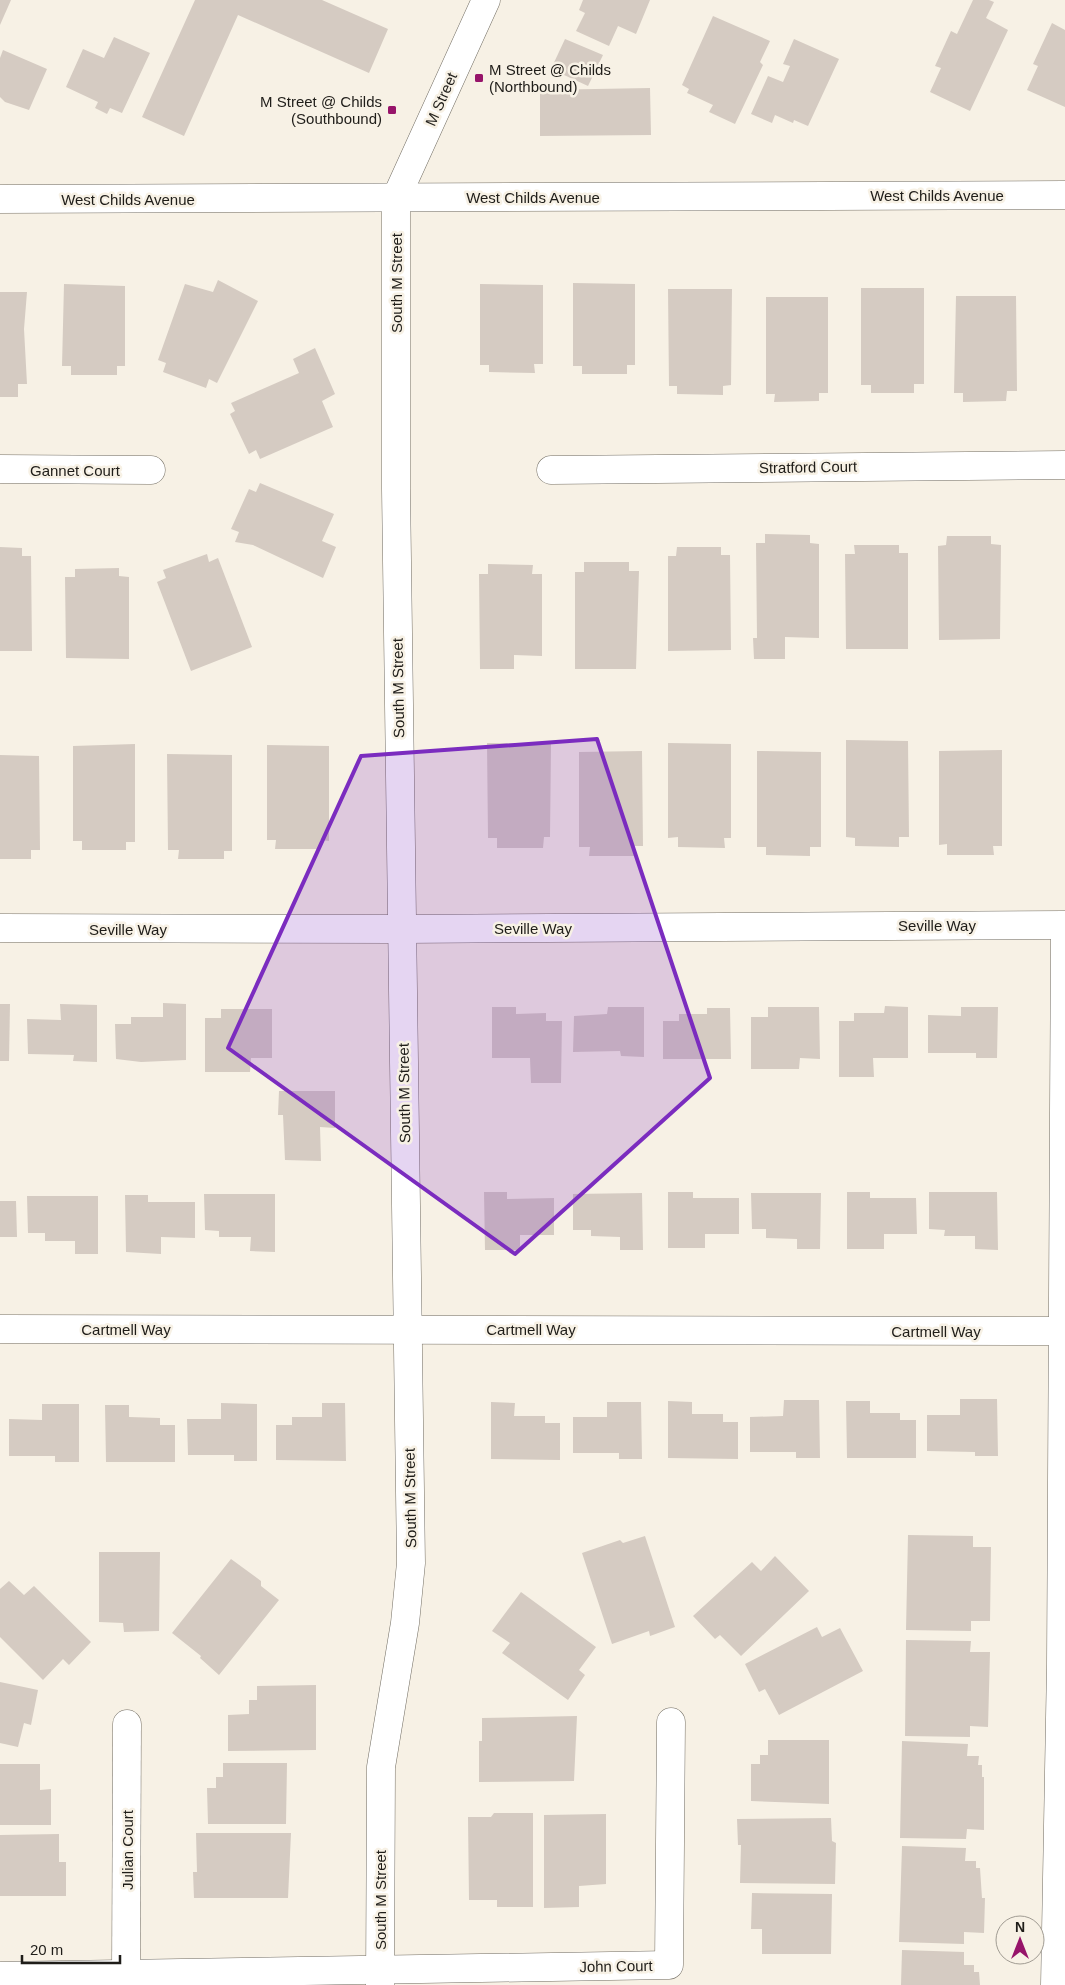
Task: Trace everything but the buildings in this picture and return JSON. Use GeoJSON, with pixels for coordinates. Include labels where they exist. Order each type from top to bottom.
{"type":"FeatureCollection","features":[{"type":"Feature","properties":{"kind":"street","name":"M Street"},"geometry":{"type":"LineString","coordinates":[[396,198],[486,0]]}},
{"type":"Feature","properties":{"kind":"street","name":"West Childs Avenue"},"geometry":{"type":"LineString","coordinates":[[0,199],[1065,195]]}},
{"type":"Feature","properties":{"kind":"street","name":"South M Street"},"geometry":{"type":"LineString","coordinates":[[380,1978],[381,1766],[405,1623],[411,1563],[396,488],[396,198]]}},
{"type":"Feature","properties":{"kind":"street","name":"Stratford Court"},"geometry":{"type":"LineString","coordinates":[[551,470],[1065,465]]}},
{"type":"Feature","properties":{"kind":"street","name":"Gannet Court"},"geometry":{"type":"LineString","coordinates":[[0,469],[150,470]]}},
{"type":"Feature","properties":{"kind":"street","name":"Seville Way"},"geometry":{"type":"LineString","coordinates":[[0,928],[401,929],[1065,926]]}},
{"type":"Feature","properties":{"kind":"street"},"geometry":{"type":"LineString","coordinates":[[1055,1985],[1061,1665],[1065,926]]}},
{"type":"Feature","properties":{"kind":"street","name":"Cartmell Way"},"geometry":{"type":"LineString","coordinates":[[0,1329],[1062,1331]]}},
{"type":"Feature","properties":{"kind":"street","name":"John Court"},"geometry":{"type":"LineString","coordinates":[[380,1978],[669,1965],[671,1722]]}},
{"type":"Feature","properties":{"kind":"street","name":"Julian Court"},"geometry":{"type":"LineString","coordinates":[[126,1976],[127,1724]]}},
{"type":"Feature","properties":{"kind":"street"},"geometry":{"type":"LineString","coordinates":[[0,1976],[380,1978]]}},
{"type":"Feature","properties":{"kind":"highlighted area"},"geometry":{"type":"Polygon","coordinates":[[[597,739],[710,1078],[515,1254],[228,1048],[361,756],[597,739]]]}},
{"type":"Feature","properties":{"kind":"place","name":"M Street @ Childs (Northbound)"},"geometry":{"type":"Point","coordinates":[479,78]}},
{"type":"Feature","properties":{"kind":"place","name":"M Street @ Childs (Southbound)"},"geometry":{"type":"Point","coordinates":[392,110]}}]}
